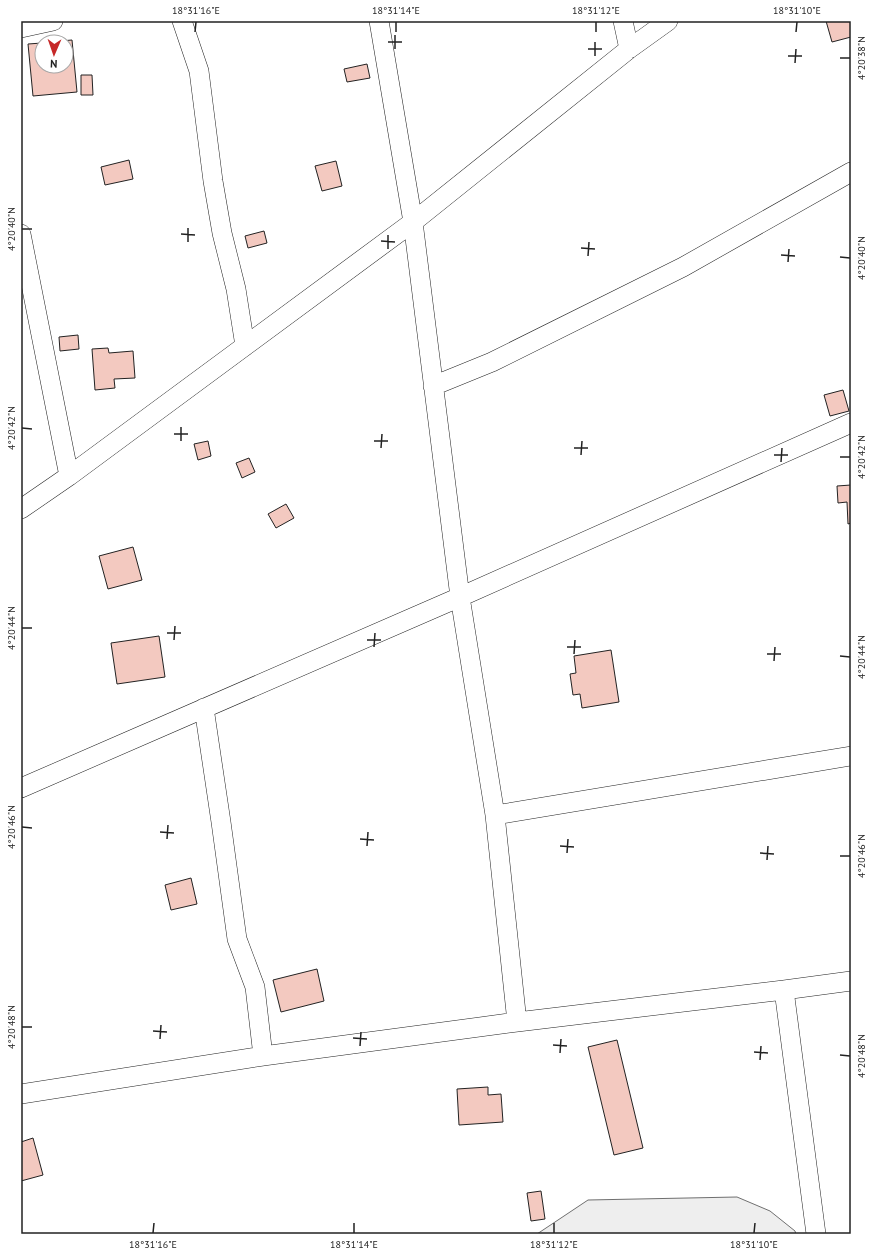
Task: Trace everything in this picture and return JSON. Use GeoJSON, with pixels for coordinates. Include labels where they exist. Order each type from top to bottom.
{"type":"FeatureCollection","features":[{"type":"Feature","properties":{"kind":"street"},"geometry":{"type":"LineString","coordinates":[[21,28],[53,21]]}},
{"type":"Feature","properties":{"kind":"street"},"geometry":{"type":"LineString","coordinates":[[182,21],[199,71],[213,181],[222,233],[236,288],[245,346]]}},
{"type":"Feature","properties":{"kind":"street"},"geometry":{"type":"LineString","coordinates":[[379,21],[413,222],[460,597],[495,815],[517,1022]]}},
{"type":"Feature","properties":{"kind":"street"},"geometry":{"type":"LineString","coordinates":[[623,21],[629,49]]}},
{"type":"Feature","properties":{"kind":"street"},"geometry":{"type":"LineString","coordinates":[[21,509],[69,476],[413,222],[629,49],[668,21]]}},
{"type":"Feature","properties":{"kind":"street"},"geometry":{"type":"LineString","coordinates":[[433,386],[492,362],[676,270],[851,172]]}},
{"type":"Feature","properties":{"kind":"street"},"geometry":{"type":"LineString","coordinates":[[21,234],[69,476]]}},
{"type":"Feature","properties":{"kind":"street"},"geometry":{"type":"LineString","coordinates":[[21,788],[460,597],[851,423]]}},
{"type":"Feature","properties":{"kind":"street"},"geometry":{"type":"LineString","coordinates":[[204,708],[237,939],[255,987],[263,1056]]}},
{"type":"Feature","properties":{"kind":"street"},"geometry":{"type":"LineString","coordinates":[[495,815],[851,756]]}},
{"type":"Feature","properties":{"kind":"street"},"geometry":{"type":"LineString","coordinates":[[21,1094],[263,1056],[517,1022],[851,981]]}},
{"type":"Feature","properties":{"kind":"street"},"geometry":{"type":"LineString","coordinates":[[784,990],[816,1234]]}},
{"type":"Feature","properties":{"kind":"shaded area"},"geometry":{"type":"Polygon","coordinates":[[[737,1197],[770,1211],[795,1231],[796,1234],[537,1234],[588,1200],[737,1197]]]}},
{"type":"Feature","properties":{"kind":"building"},"geometry":{"type":"Polygon","coordinates":[[[826,21],[851,21],[851,37],[832,42],[826,21]]]}},
{"type":"Feature","properties":{"kind":"building"},"geometry":{"type":"Polygon","coordinates":[[[28,44],[34,44],[34,74],[74,74],[74,61],[77,92],[33,96],[28,44]]]}},
{"type":"Feature","properties":{"kind":"building"},"geometry":{"type":"Polygon","coordinates":[[[367,64],[370,78],[347,82],[344,69],[367,64]]]}},
{"type":"Feature","properties":{"kind":"building"},"geometry":{"type":"Polygon","coordinates":[[[81,75],[92,75],[93,95],[81,95],[81,75]]]}},
{"type":"Feature","properties":{"kind":"building"},"geometry":{"type":"Polygon","coordinates":[[[129,160],[133,179],[105,185],[101,167],[129,160]]]}},
{"type":"Feature","properties":{"kind":"building"},"geometry":{"type":"Polygon","coordinates":[[[336,161],[342,186],[322,191],[315,166],[336,161]]]}},
{"type":"Feature","properties":{"kind":"building"},"geometry":{"type":"Polygon","coordinates":[[[264,231],[267,243],[248,248],[245,236],[264,231]]]}},
{"type":"Feature","properties":{"kind":"building"},"geometry":{"type":"Polygon","coordinates":[[[78,335],[79,349],[60,351],[59,337],[78,335]]]}},
{"type":"Feature","properties":{"kind":"building"},"geometry":{"type":"Polygon","coordinates":[[[108,348],[109,353],[133,351],[135,378],[114,379],[115,388],[95,390],[92,349],[108,348]]]}},
{"type":"Feature","properties":{"kind":"building"},"geometry":{"type":"Polygon","coordinates":[[[843,390],[849,411],[830,416],[824,395],[843,390]]]}},
{"type":"Feature","properties":{"kind":"building"},"geometry":{"type":"Polygon","coordinates":[[[208,441],[211,456],[198,460],[194,444],[208,441]]]}},
{"type":"Feature","properties":{"kind":"building"},"geometry":{"type":"Polygon","coordinates":[[[249,458],[255,472],[242,478],[236,463],[249,458]]]}},
{"type":"Feature","properties":{"kind":"building"},"geometry":{"type":"Polygon","coordinates":[[[851,485],[851,523],[848,524],[847,502],[838,503],[837,486],[851,485]]]}},
{"type":"Feature","properties":{"kind":"building"},"geometry":{"type":"Polygon","coordinates":[[[286,504],[294,518],[276,528],[268,514],[286,504]]]}},
{"type":"Feature","properties":{"kind":"building"},"geometry":{"type":"Polygon","coordinates":[[[133,547],[142,580],[108,589],[99,556],[133,547]]]}},
{"type":"Feature","properties":{"kind":"building"},"geometry":{"type":"Polygon","coordinates":[[[159,636],[165,677],[117,684],[111,643],[159,636]]]}},
{"type":"Feature","properties":{"kind":"building"},"geometry":{"type":"Polygon","coordinates":[[[611,650],[619,702],[582,708],[580,694],[573,695],[570,674],[576,673],[574,656],[611,650]]]}},
{"type":"Feature","properties":{"kind":"building"},"geometry":{"type":"Polygon","coordinates":[[[191,878],[197,904],[171,910],[165,885],[191,878]]]}},
{"type":"Feature","properties":{"kind":"building"},"geometry":{"type":"Polygon","coordinates":[[[317,969],[324,1001],[281,1012],[273,980],[317,969]]]}},
{"type":"Feature","properties":{"kind":"building"},"geometry":{"type":"Polygon","coordinates":[[[617,1040],[643,1148],[614,1155],[588,1047],[617,1040]]]}},
{"type":"Feature","properties":{"kind":"building"},"geometry":{"type":"Polygon","coordinates":[[[488,1087],[488,1095],[501,1094],[503,1122],[459,1125],[457,1089],[488,1087]]]}},
{"type":"Feature","properties":{"kind":"building"},"geometry":{"type":"Polygon","coordinates":[[[33,1138],[43,1175],[21,1181],[21,1142],[33,1138]]]}},
{"type":"Feature","properties":{"kind":"building"},"geometry":{"type":"Polygon","coordinates":[[[541,1191],[545,1219],[531,1221],[527,1193],[541,1191]]]}}]}
